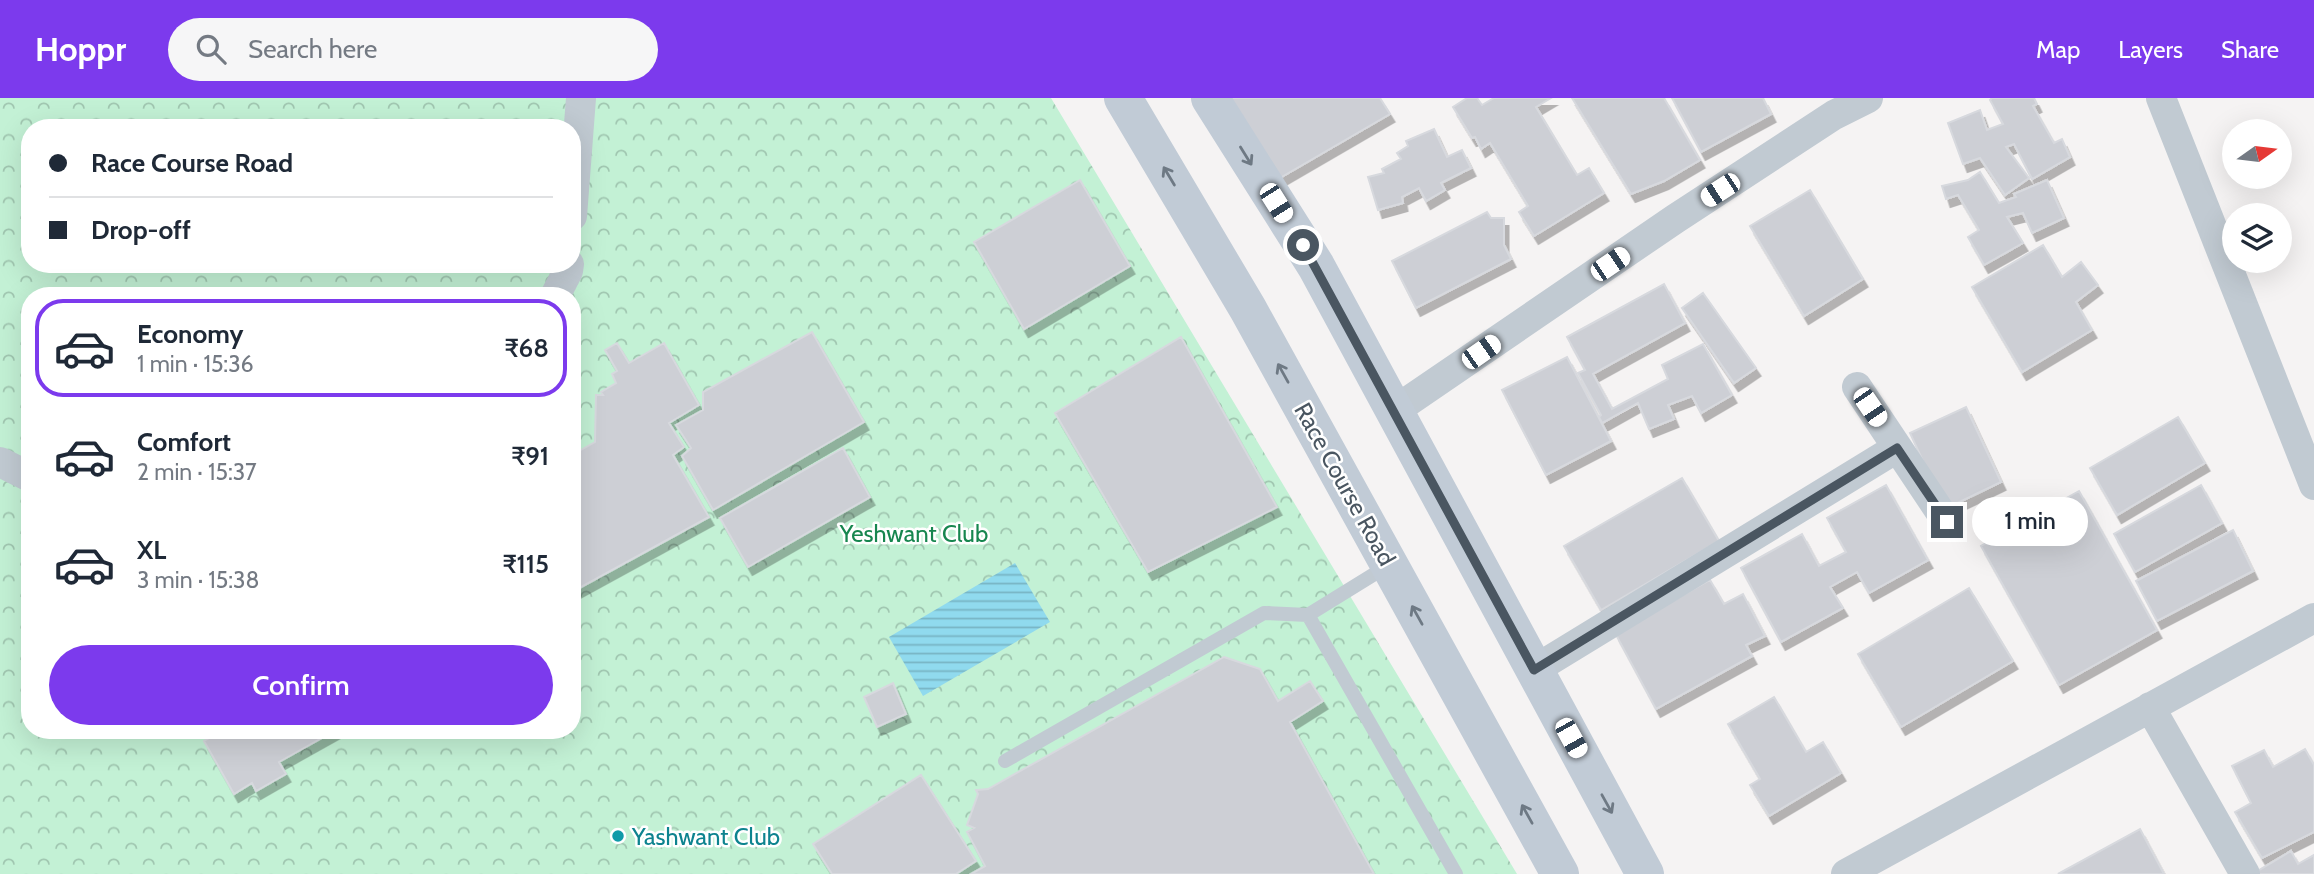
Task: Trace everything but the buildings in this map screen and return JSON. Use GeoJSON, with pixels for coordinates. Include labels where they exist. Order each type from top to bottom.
{"type":"FeatureCollection","features":[{"type":"Feature","properties":{"kind":"main road","name":"Race Course Road"},"geometry":{"type":"LineString","coordinates":[[1123,98],[1248,309],[1560,874]]}},
{"type":"Feature","properties":{"kind":"main road"},"geometry":{"type":"LineString","coordinates":[[1210,98],[1316,266],[1645,874]]}},
{"type":"Feature","properties":{"kind":"street"},"geometry":{"type":"LineString","coordinates":[[579,119],[581,98]]}},
{"type":"Feature","properties":{"kind":"street"},"geometry":{"type":"LineString","coordinates":[[1394,411],[1698,204],[1834,115],[1868,98]]}},
{"type":"Feature","properties":{"kind":"street"},"geometry":{"type":"LineString","coordinates":[[2161,98],[2314,485]]}},
{"type":"Feature","properties":{"kind":"street"},"geometry":{"type":"LineString","coordinates":[[1857,387],[1947,522]]}},
{"type":"Feature","properties":{"kind":"street"},"geometry":{"type":"LineString","coordinates":[[1534,670],[1897,448]]}},
{"type":"Feature","properties":{"kind":"street"},"geometry":{"type":"LineString","coordinates":[[0,462],[21,472]]}},
{"type":"Feature","properties":{"kind":"street"},"geometry":{"type":"LineString","coordinates":[[1846,874],[2314,618]]}},
{"type":"Feature","properties":{"kind":"street"},"geometry":{"type":"LineString","coordinates":[[2151,707],[2245,874]]}},
{"type":"Feature","properties":{"kind":"lane"},"geometry":{"type":"LineString","coordinates":[[1005,761],[1264,613],[1308,615],[1389,564]]}},
{"type":"Feature","properties":{"kind":"lane"},"geometry":{"type":"LineString","coordinates":[[1308,615],[1456,874]]}},
{"type":"Feature","properties":{"kind":"green space","name":"Yeshwant Club"},"geometry":{"type":"Polygon","coordinates":[[[0,98],[1051,98],[1517,874],[0,874],[0,98]]]}},
{"type":"Feature","properties":{"kind":"water"},"geometry":{"type":"Polygon","coordinates":[[[1015,563],[1050,622],[923,696],[889,637],[1015,563]]]}},
{"type":"Feature","properties":{"kind":"place","name":"Yashwant Club"},"geometry":{"type":"Point","coordinates":[618,836]}},
{"type":"Feature","properties":{"kind":"route"},"geometry":{"type":"LineString","coordinates":[[1303,245],[1534,670],[1897,448],[1947,522]]}}]}
